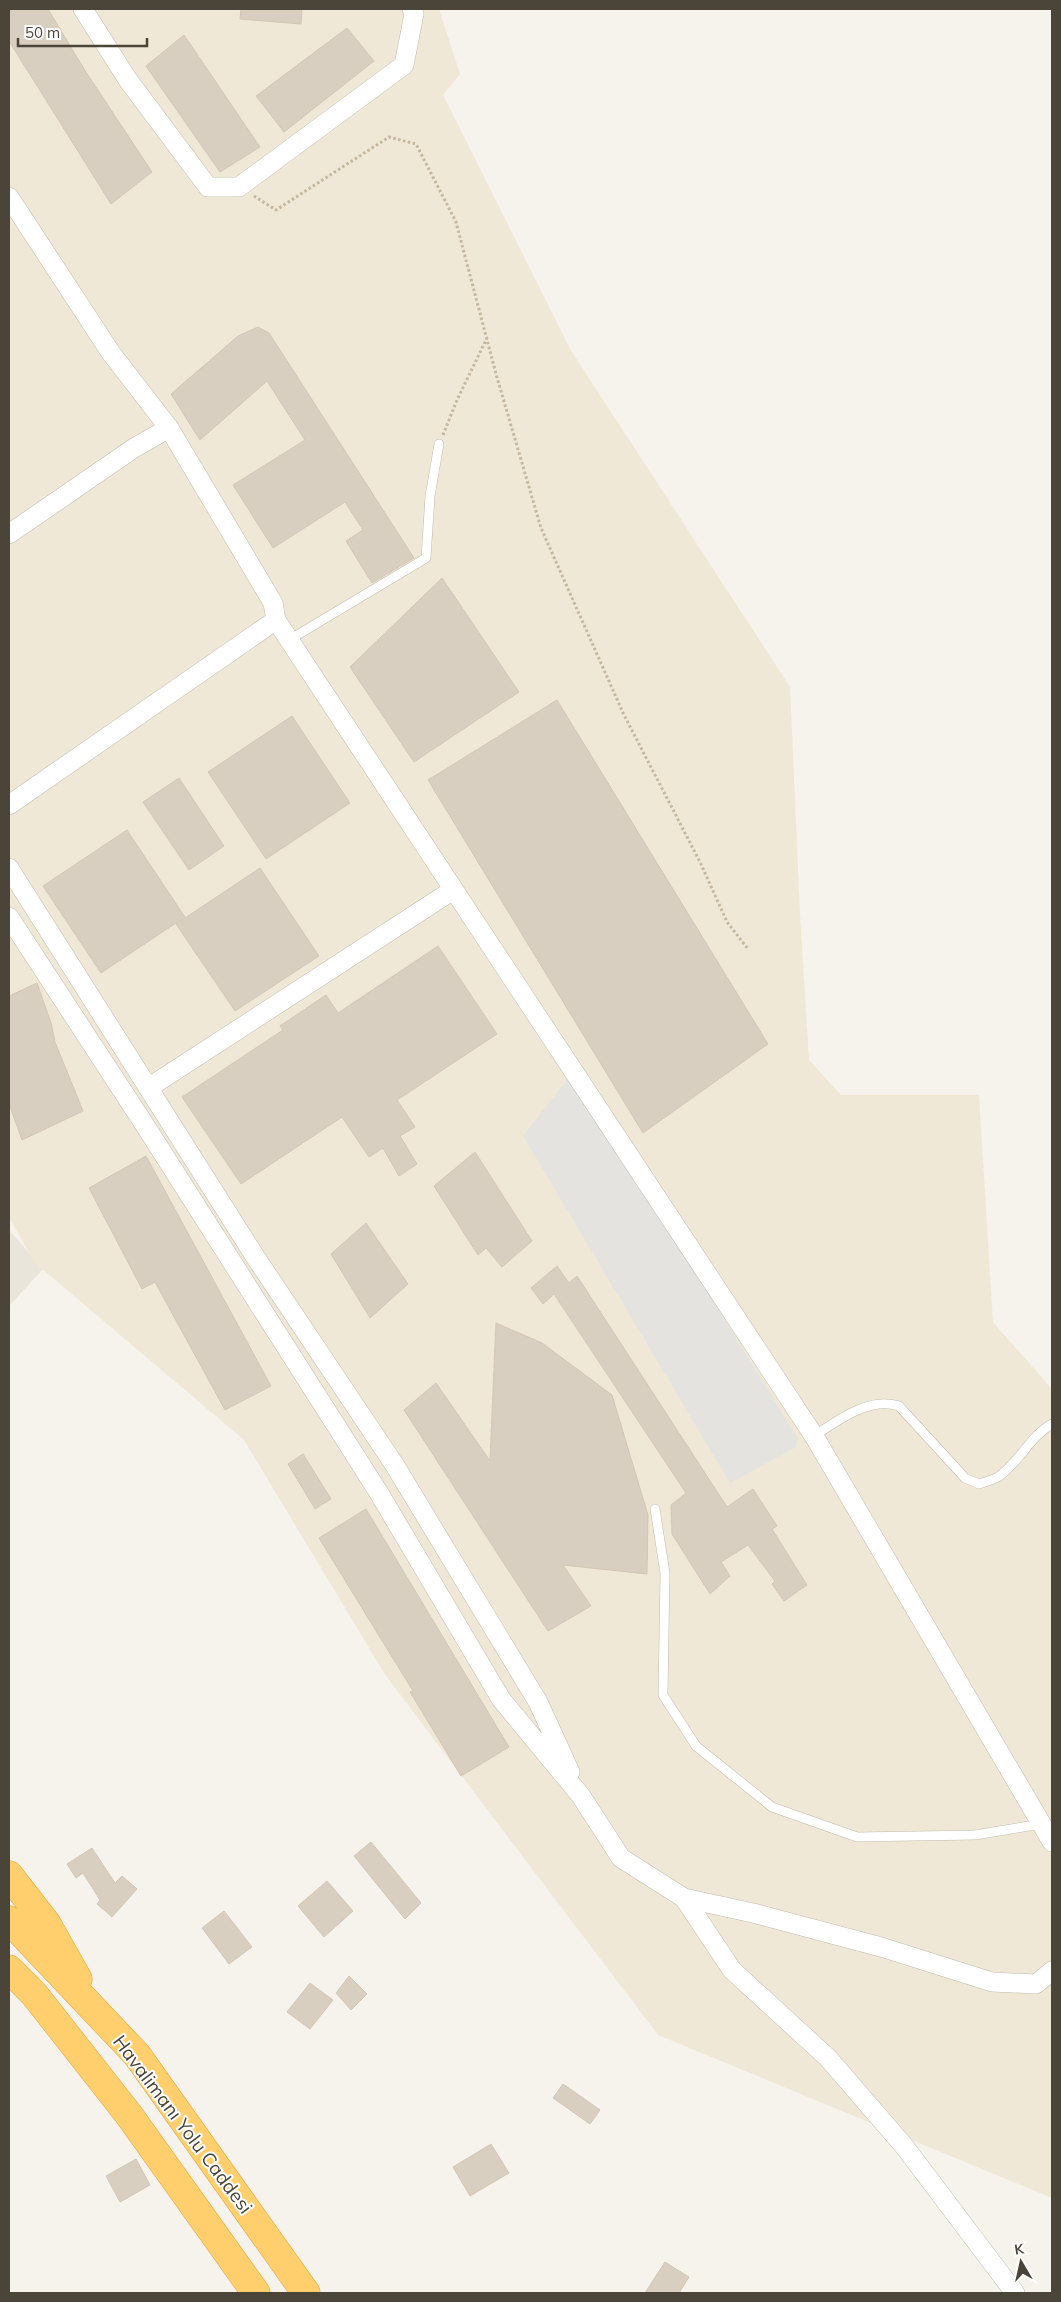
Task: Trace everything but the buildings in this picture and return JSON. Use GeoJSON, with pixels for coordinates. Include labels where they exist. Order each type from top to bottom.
{"type":"FeatureCollection","features":[{"type":"Feature","properties":{"kind":"highway"},"geometry":{"type":"LineString","coordinates":[[9,1875],[47,1924],[68,1958],[89,2003]]}},
{"type":"Feature","properties":{"kind":"highway","name":"Havalimanı Yolu Caddesi"},"geometry":{"type":"LineString","coordinates":[[9,1920],[137,2056],[306,2293]]}},
{"type":"Feature","properties":{"kind":"highway","name":"Havalimanı Yolu Caddesi"},"geometry":{"type":"LineString","coordinates":[[9,1969],[34,1994],[129,2115],[256,2293]]}},
{"type":"Feature","properties":{"kind":"highway"},"geometry":{"type":"LineString","coordinates":[[9,1996],[33,2014],[61,2028]]}},
{"type":"Feature","properties":{"kind":"street"},"geometry":{"type":"LineString","coordinates":[[83,9],[128,80],[208,187],[239,187],[404,65],[414,14],[412,9]]}},
{"type":"Feature","properties":{"kind":"street"},"geometry":{"type":"LineString","coordinates":[[9,196],[111,353],[169,428],[273,603],[276,620],[814,1436],[1052,1842]]}},
{"type":"Feature","properties":{"kind":"street"},"geometry":{"type":"LineString","coordinates":[[9,534],[134,448],[169,428]]}},
{"type":"Feature","properties":{"kind":"street"},"geometry":{"type":"LineString","coordinates":[[9,805],[276,620]]}},
{"type":"Feature","properties":{"kind":"street"},"geometry":{"type":"LineString","coordinates":[[9,868],[256,1258],[394,1464],[538,1702],[581,1796]]}},
{"type":"Feature","properties":{"kind":"street"},"geometry":{"type":"LineString","coordinates":[[148,1088],[453,890]]}},
{"type":"Feature","properties":{"kind":"street"},"geometry":{"type":"LineString","coordinates":[[9,917],[148,1130],[379,1493],[501,1699],[581,1796],[622,1858],[684,1898],[753,1913],[872,1945],[992,1982],[1036,1984],[1052,1971]]}},
{"type":"Feature","properties":{"kind":"street"},"geometry":{"type":"LineString","coordinates":[[684,1898],[732,1970],[828,2058],[904,2146],[1015,2293]]}},
{"type":"Feature","properties":{"kind":"lane"},"geometry":{"type":"LineString","coordinates":[[289,640],[426,558],[430,496],[439,444]]}},
{"type":"Feature","properties":{"kind":"lane"},"geometry":{"type":"LineString","coordinates":[[814,1436],[863,1408],[886,1402],[899,1406],[965,1478],[979,1484],[997,1478],[1017,1460],[1043,1429],[1052,1424]]}},
{"type":"Feature","properties":{"kind":"lane"},"geometry":{"type":"LineString","coordinates":[[655,1509],[665,1573],[663,1695],[696,1746],[772,1807],[857,1837],[975,1835],[1041,1824]]}},
{"type":"Feature","properties":{"kind":"path"},"geometry":{"type":"LineString","coordinates":[[239,187],[276,210],[388,137],[416,144],[456,222],[541,528],[624,715],[700,862],[726,922],[748,949]]}},
{"type":"Feature","properties":{"kind":"path"},"geometry":{"type":"LineString","coordinates":[[439,444],[457,400],[487,338]]}},
{"type":"Feature","properties":{"kind":"shaded area"},"geometry":{"type":"Polygon","coordinates":[[[9,9],[439,9],[460,74],[443,95],[570,349],[790,687],[800,914],[809,1060],[841,1095],[979,1095],[993,1322],[1052,1389],[1052,2198],[658,2035],[386,1676],[244,1440],[34,1262],[9,1217],[9,9]]]}},
{"type":"Feature","properties":{"kind":"shaded area"},"geometry":{"type":"Polygon","coordinates":[[[573,1072],[798,1439],[796,1447],[730,1483],[523,1136],[573,1072]]]}},
{"type":"Feature","properties":{"kind":"shaded area"},"geometry":{"type":"Polygon","coordinates":[[[9,1230],[43,1269],[9,1306],[9,1230]]]}}]}
